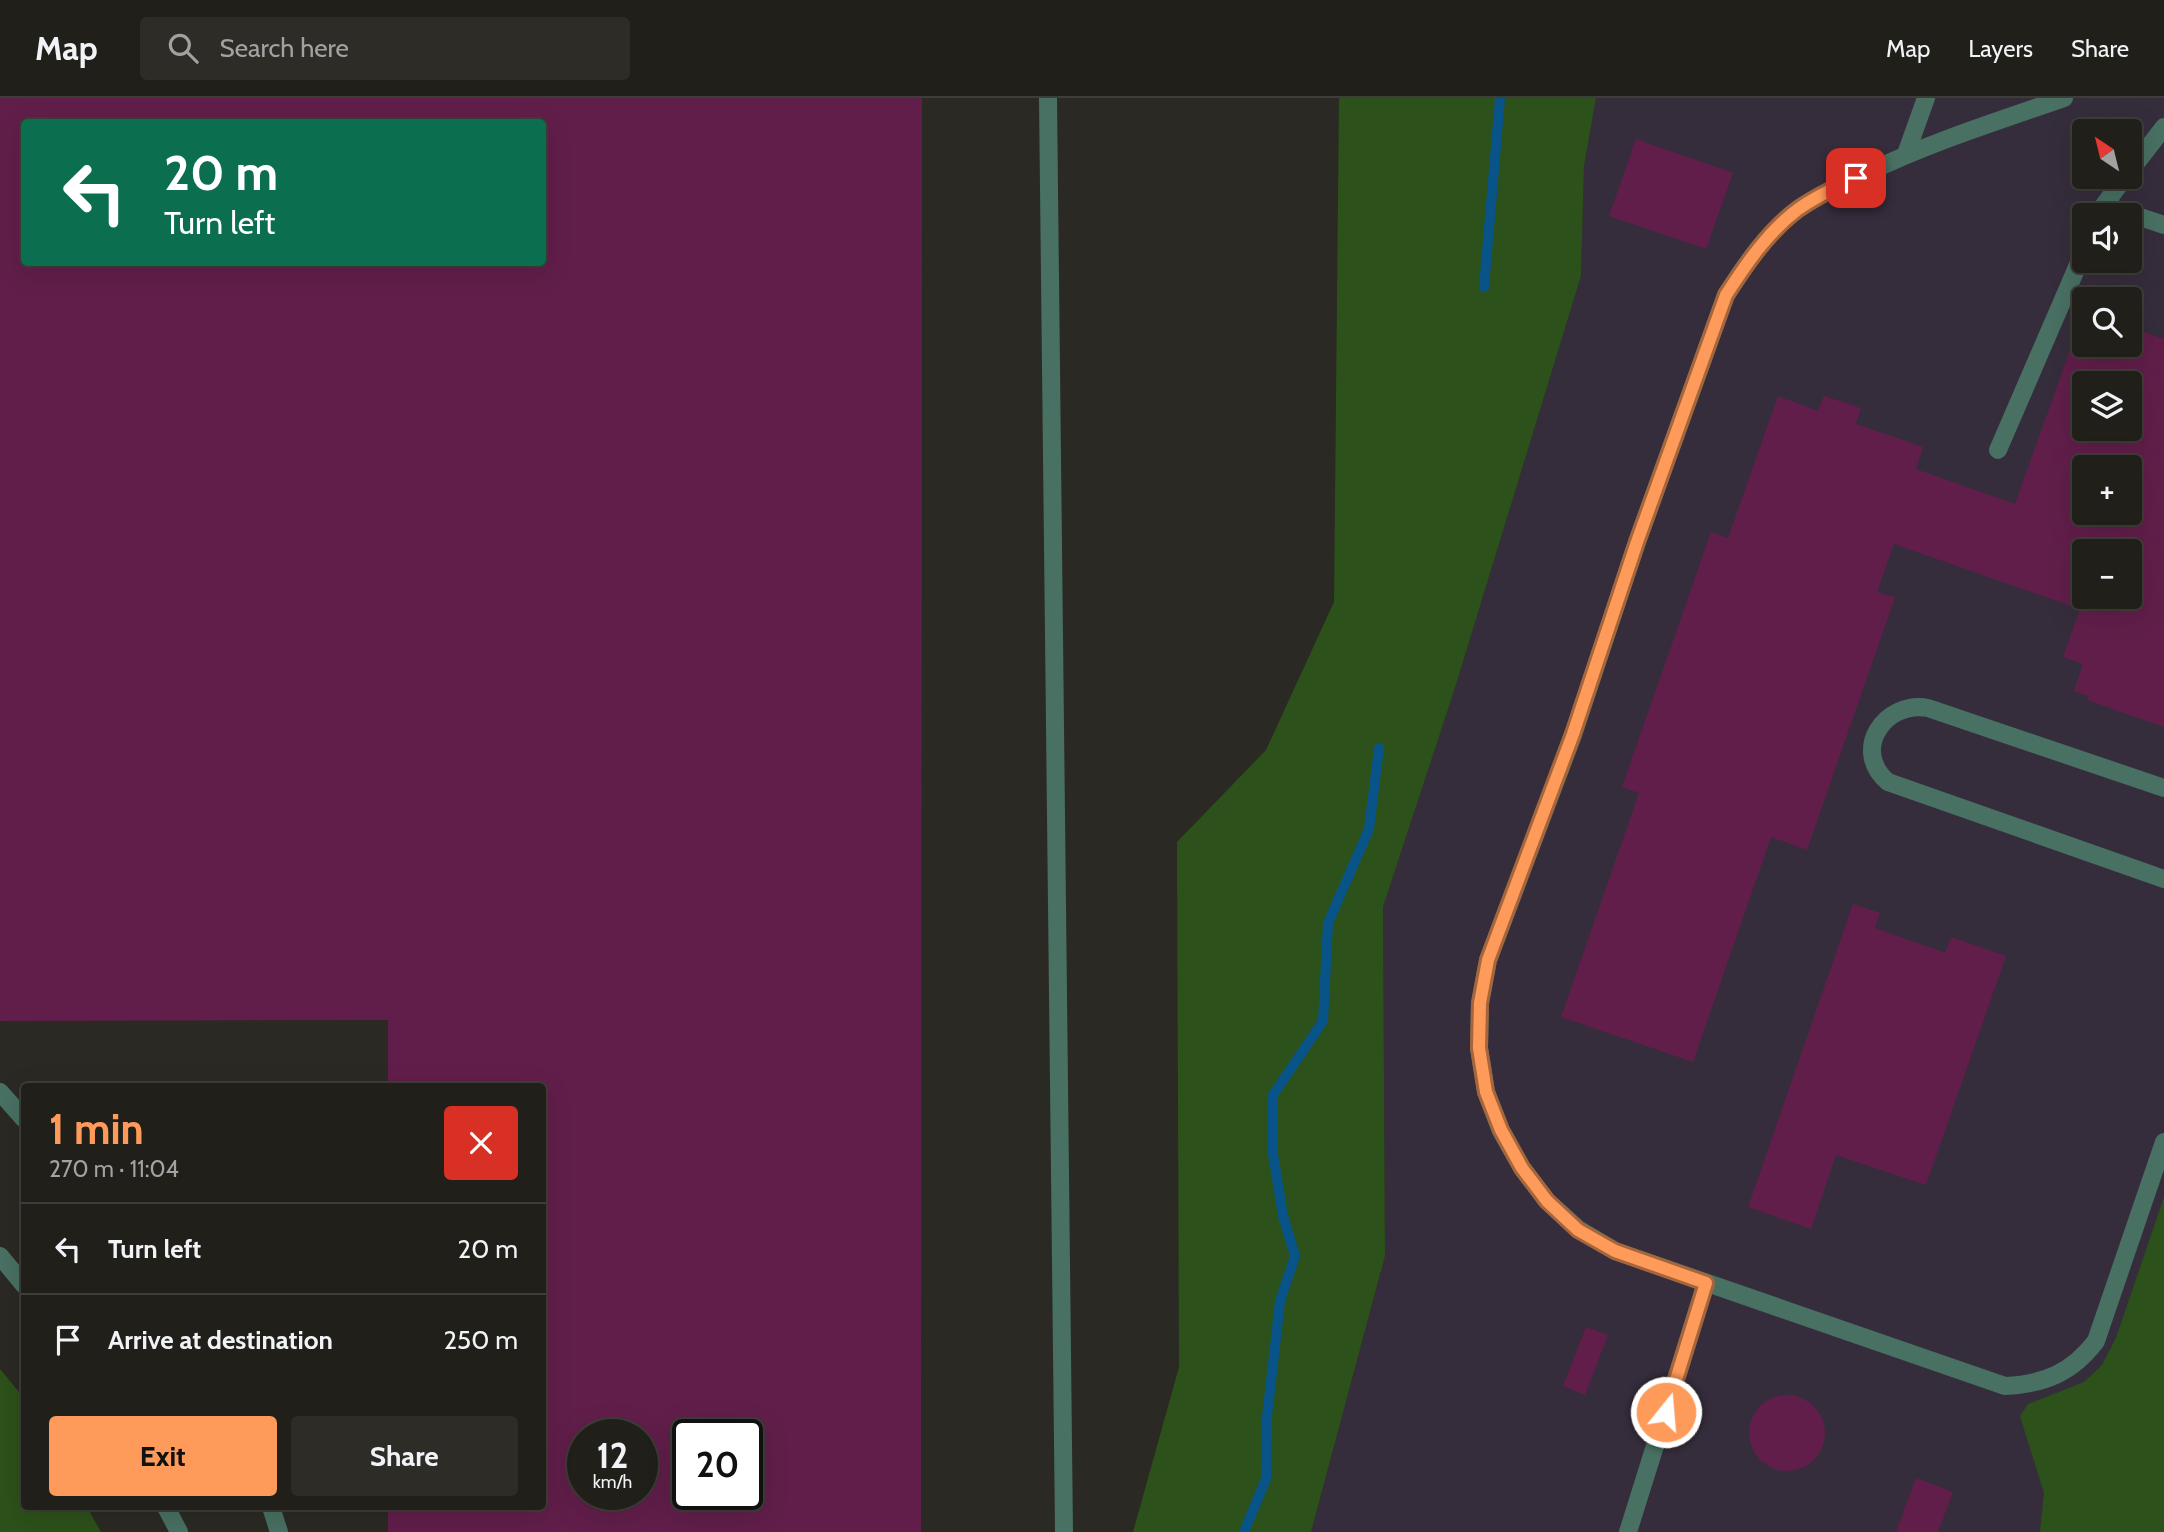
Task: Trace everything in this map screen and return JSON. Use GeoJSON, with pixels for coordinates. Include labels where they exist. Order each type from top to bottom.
{"type":"FeatureCollection","features":[{"type":"Feature","properties":{"kind":"street"},"geometry":{"type":"LineString","coordinates":[[1048,98],[1064,1532]]}},
{"type":"Feature","properties":{"kind":"street"},"geometry":{"type":"LineString","coordinates":[[1906,154],[1926,98]]}},
{"type":"Feature","properties":{"kind":"street"},"geometry":{"type":"LineString","coordinates":[[2063,98],[1906,154],[1831,189],[1797,210],[1769,236],[1726,295],[1637,542],[1573,734],[1488,960],[1480,1003],[1479,1048],[1486,1092],[1501,1130],[1522,1168],[1547,1201],[1578,1230],[1615,1251],[2005,1386],[2025,1385],[2054,1377],[2073,1366],[2096,1341],[2164,1142]]}},
{"type":"Feature","properties":{"kind":"street"},"geometry":{"type":"LineString","coordinates":[[2142,155],[2164,127]]}},
{"type":"Feature","properties":{"kind":"street"},"geometry":{"type":"LineString","coordinates":[[2142,220],[2164,225]]}},
{"type":"Feature","properties":{"kind":"street"},"geometry":{"type":"LineString","coordinates":[[1998,450],[2074,273]]}},
{"type":"Feature","properties":{"kind":"street"},"geometry":{"type":"LineString","coordinates":[[2164,788],[1928,708],[1914,706],[1898,710],[1878,728],[1873,744],[1872,758],[1877,773],[1888,782],[2164,879]]}},
{"type":"Feature","properties":{"kind":"street"},"geometry":{"type":"LineString","coordinates":[[0,1092],[21,1116]]}},
{"type":"Feature","properties":{"kind":"street"},"geometry":{"type":"LineString","coordinates":[[0,1256],[21,1281]]}},
{"type":"Feature","properties":{"kind":"street"},"geometry":{"type":"LineString","coordinates":[[1628,1532],[1706,1283]]}},
{"type":"Feature","properties":{"kind":"street"},"geometry":{"type":"LineString","coordinates":[[167,1510],[178,1532]]}},
{"type":"Feature","properties":{"kind":"shaded area"},"geometry":{"type":"Polygon","coordinates":[[[1596,98],[2164,98],[2164,1272],[2072,1532],[1311,1532],[1385,1256],[1383,907],[1454,691],[1581,276],[1584,166],[1596,98]]]}},
{"type":"Feature","properties":{"kind":"green space"},"geometry":{"type":"Polygon","coordinates":[[[1339,98],[1596,98],[1584,166],[1581,276],[1454,691],[1383,907],[1385,1256],[1311,1532],[1133,1532],[1179,1367],[1177,842],[1266,750],[1334,602],[1339,98]]]}},
{"type":"Feature","properties":{"kind":"green space"},"geometry":{"type":"Polygon","coordinates":[[[2164,1197],[2164,1532],[2040,1532],[2044,1493],[2020,1416],[2028,1404],[2084,1382],[2102,1365],[2116,1338],[2164,1197]]]}},
{"type":"Feature","properties":{"kind":"green space"},"geometry":{"type":"Polygon","coordinates":[[[0,1369],[21,1394],[21,1510],[89,1510],[101,1532],[0,1532],[0,1369]]]}},
{"type":"Feature","properties":{"kind":"building"},"geometry":{"type":"Polygon","coordinates":[[[0,98],[922,98],[921,1532],[388,1532],[388,1510],[546,1510],[546,1083],[388,1083],[388,1020],[0,1021],[0,98]]]}},
{"type":"Feature","properties":{"kind":"building"},"geometry":{"type":"Polygon","coordinates":[[[1636,139],[1733,173],[1706,249],[1609,216],[1636,139]]]}},
{"type":"Feature","properties":{"kind":"building"},"geometry":{"type":"Polygon","coordinates":[[[2142,331],[2164,339],[2164,727],[2087,700],[2089,696],[2074,691],[2083,664],[2063,657],[2080,609],[2142,609],[2142,539],[2072,539],[2072,606],[1894,544],[1877,592],[1895,597],[1807,850],[1771,837],[1693,1062],[1561,1017],[1639,793],[1622,787],[1711,532],[1728,538],[1778,396],[1818,411],[1824,396],[1861,408],[1856,424],[1923,447],[1916,469],[2015,504],[2072,345],[2072,357],[2142,357],[2142,331]]]}},
{"type":"Feature","properties":{"kind":"building"},"geometry":{"type":"Polygon","coordinates":[[[1853,904],[1880,913],[1875,928],[1945,953],[1951,937],[2006,956],[1926,1185],[1836,1155],[1811,1229],[1748,1207],[1853,904]]]}},
{"type":"Feature","properties":{"kind":"building"},"geometry":{"type":"Polygon","coordinates":[[[1586,1327],[1608,1335],[1585,1395],[1563,1386],[1586,1327]]]}},
{"type":"Feature","properties":{"kind":"building"},"geometry":{"type":"Polygon","coordinates":[[[1787,1395],[1801,1398],[1814,1406],[1822,1419],[1825,1433],[1822,1447],[1814,1460],[1801,1468],[1787,1471],[1773,1468],[1760,1460],[1752,1447],[1749,1433],[1752,1419],[1760,1406],[1773,1398],[1787,1395]]]}},
{"type":"Feature","properties":{"kind":"building"},"geometry":{"type":"Polygon","coordinates":[[[1916,1478],[1953,1492],[1938,1532],[1896,1532],[1916,1478]]]}},
{"type":"Feature","properties":{"kind":"waterway"},"geometry":{"type":"LineString","coordinates":[[1484,287],[1500,98]]}},
{"type":"Feature","properties":{"kind":"waterway"},"geometry":{"type":"LineString","coordinates":[[1244,1532],[1266,1479],[1267,1417],[1280,1301],[1295,1256],[1283,1216],[1273,1154],[1273,1095],[1323,1021],[1328,923],[1369,829],[1379,748]]}},
{"type":"Feature","properties":{"kind":"route"},"geometry":{"type":"LineString","coordinates":[[1666,1412],[1706,1283],[1615,1251],[1578,1230],[1547,1201],[1522,1168],[1501,1130],[1486,1092],[1479,1048],[1480,1003],[1488,960],[1573,734],[1637,542],[1726,295],[1769,236],[1797,210],[1831,189],[1856,178]]}}]}
